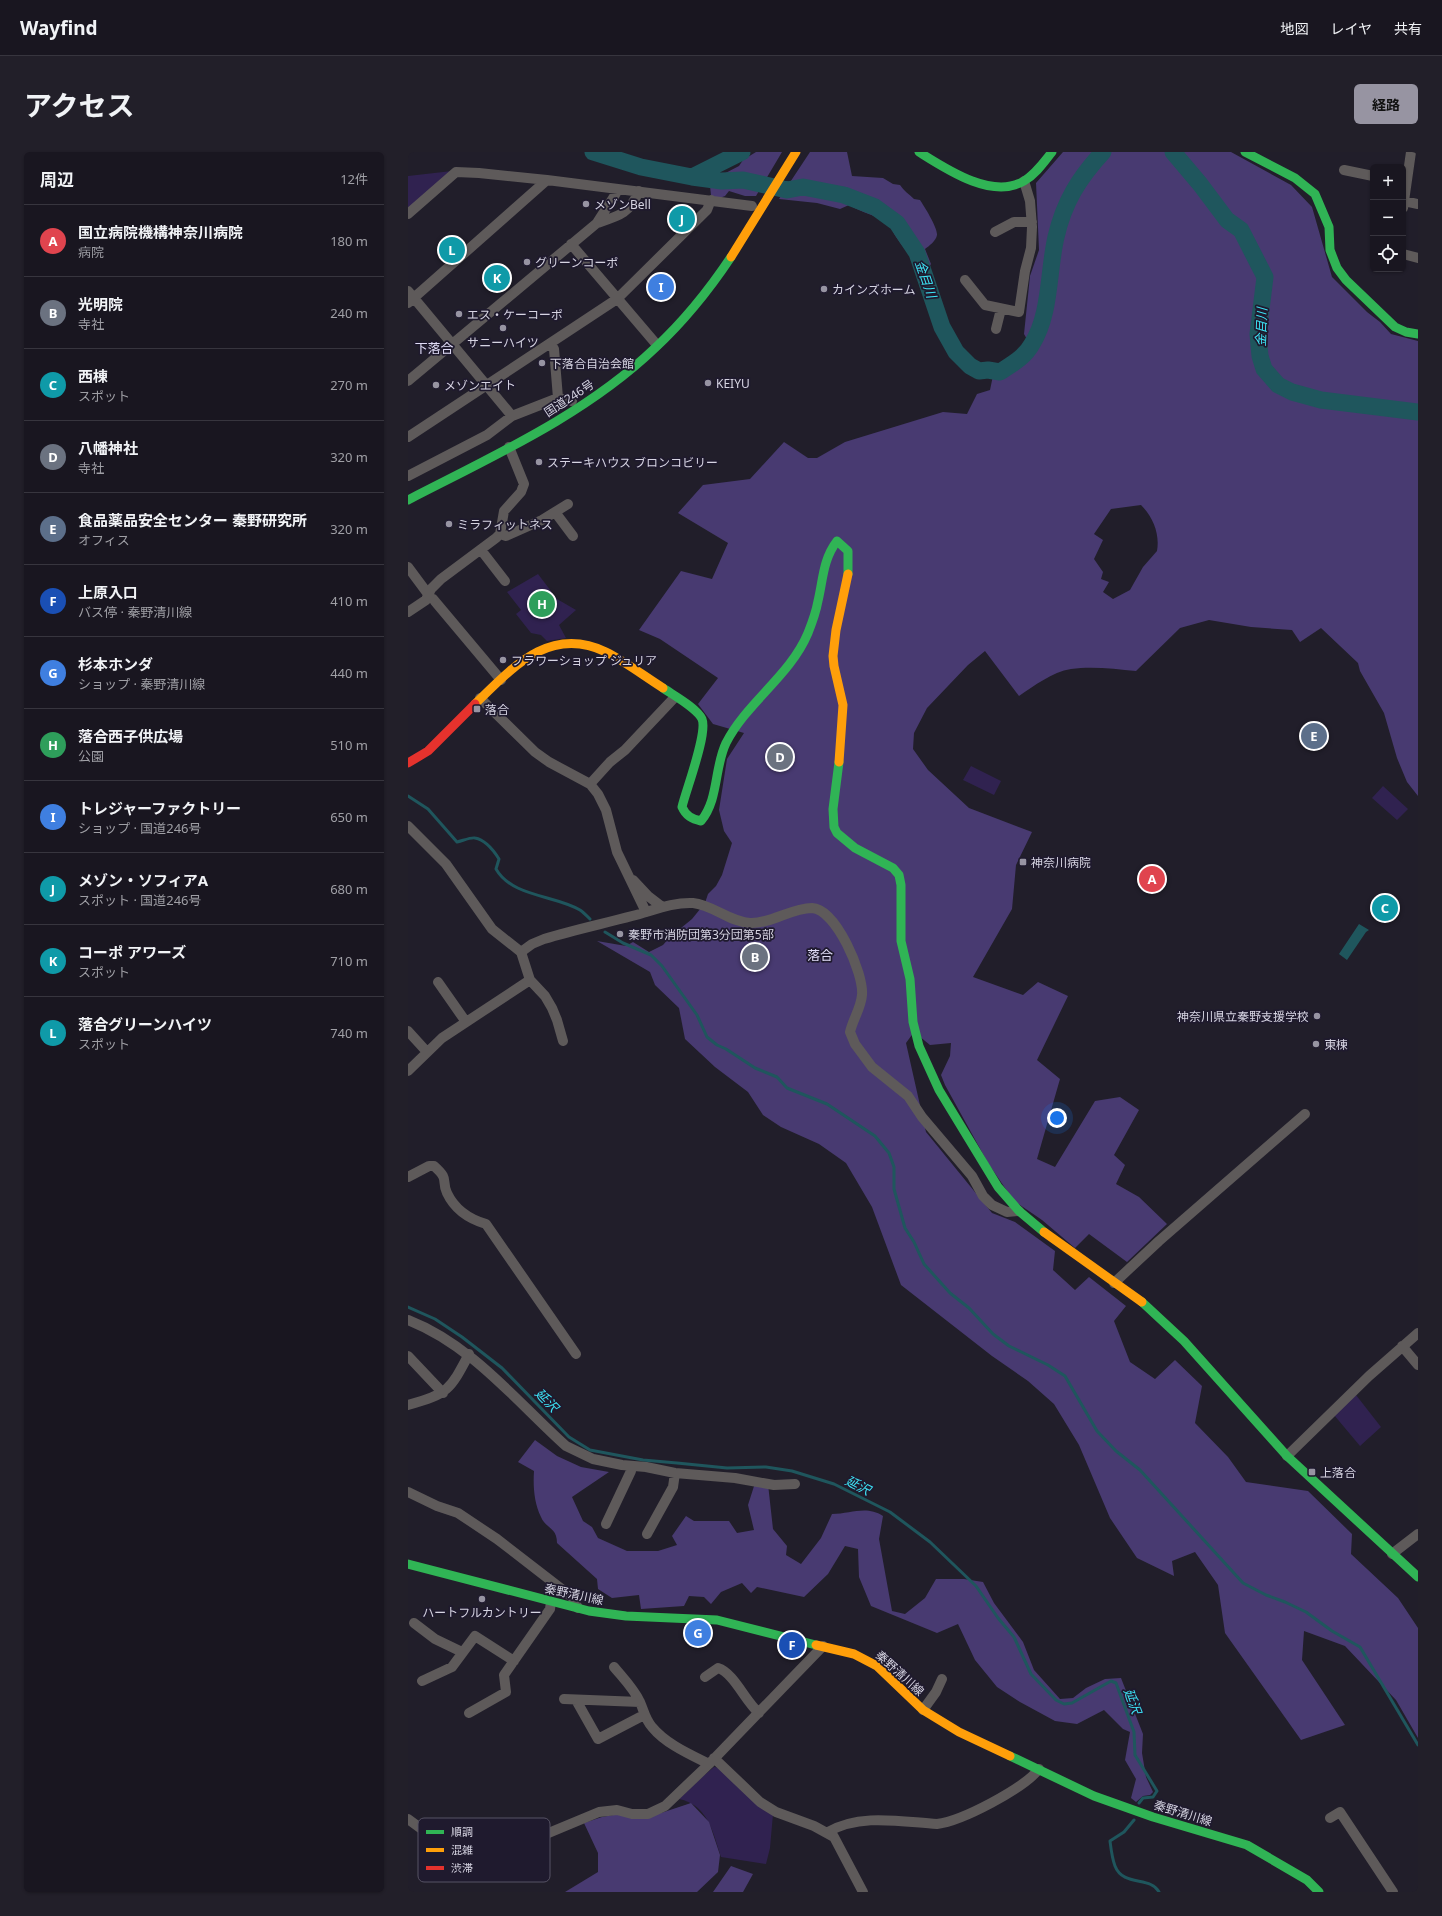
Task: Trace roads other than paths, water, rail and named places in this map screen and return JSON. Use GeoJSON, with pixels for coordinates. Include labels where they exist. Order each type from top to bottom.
{"type":"FeatureCollection","features":[{"type":"Feature","properties":{"kind":"main road","name":"国道246号"},"geometry":{"type":"LineString","coordinates":[[409,500],[557,421],[598,395],[624,375],[685,318],[710,286],[796,152]]}},
{"type":"Feature","properties":{"kind":"main road"},"geometry":{"type":"LineString","coordinates":[[919,152],[959,174],[990,186],[1002,188],[1024,181],[1052,152]]}},
{"type":"Feature","properties":{"kind":"main road"},"geometry":{"type":"LineString","coordinates":[[1245,152],[1295,178],[1315,194],[1324,211],[1329,227],[1330,250],[1337,268],[1346,280],[1395,327],[1406,332],[1418,334]]}},
{"type":"Feature","properties":{"kind":"main road"},"geometry":{"type":"LineString","coordinates":[[408,763],[425,756],[480,698],[530,656],[548,646],[577,642],[591,646],[618,659],[675,697],[703,720],[703,736],[682,807],[684,812],[691,820],[701,821],[707,816],[711,808],[713,793],[726,744],[737,726],[795,658],[806,636],[816,609],[830,548],[837,541],[846,547],[849,552],[848,566],[836,625],[832,655],[834,669],[842,697],[842,722],[834,800],[834,824],[837,833],[849,844],[894,868],[898,875],[901,885],[901,941],[910,979],[913,1022],[919,1046],[939,1090],[998,1187],[1019,1211],[1048,1236],[1150,1308],[1184,1341],[1287,1456],[1418,1577]]}},
{"type":"Feature","properties":{"kind":"main road","name":"秦野清川線"},"geometry":{"type":"LineString","coordinates":[[408,1564],[446,1576],[589,1611],[626,1616],[717,1620],[854,1654],[877,1666],[923,1710],[959,1732],[1094,1796],[1153,1817],[1247,1846],[1307,1880],[1319,1892]]}},
{"type":"Feature","properties":{"kind":"street"},"geometry":{"type":"LineString","coordinates":[[1406,178],[1411,152]]}},
{"type":"Feature","properties":{"kind":"street"},"geometry":{"type":"LineString","coordinates":[[1344,170],[1370,175]]}},
{"type":"Feature","properties":{"kind":"street"},"geometry":{"type":"LineString","coordinates":[[408,214],[456,172],[547,180],[752,206]]}},
{"type":"Feature","properties":{"kind":"street"},"geometry":{"type":"LineString","coordinates":[[512,416],[410,297],[547,180]]}},
{"type":"Feature","properties":{"kind":"street"},"geometry":{"type":"LineString","coordinates":[[965,280],[985,305],[1020,312],[1025,271],[1031,248],[1032,222],[1030,201],[1024,181]]}},
{"type":"Feature","properties":{"kind":"street"},"geometry":{"type":"LineString","coordinates":[[408,381],[597,223],[610,201],[616,196],[618,189]]}},
{"type":"Feature","properties":{"kind":"street"},"geometry":{"type":"LineString","coordinates":[[597,223],[622,215],[633,204],[639,191]]}},
{"type":"Feature","properties":{"kind":"street"},"geometry":{"type":"LineString","coordinates":[[408,437],[617,299],[707,210],[711,200]]}},
{"type":"Feature","properties":{"kind":"street"},"geometry":{"type":"LineString","coordinates":[[1406,204],[1418,204]]}},
{"type":"Feature","properties":{"kind":"street"},"geometry":{"type":"LineString","coordinates":[[995,232],[1014,222],[1032,222]]}},
{"type":"Feature","properties":{"kind":"street"},"geometry":{"type":"LineString","coordinates":[[571,244],[657,345]]}},
{"type":"Feature","properties":{"kind":"street"},"geometry":{"type":"LineString","coordinates":[[1406,255],[1418,258]]}},
{"type":"Feature","properties":{"kind":"street"},"geometry":{"type":"LineString","coordinates":[[996,329],[1001,309]]}},
{"type":"Feature","properties":{"kind":"street"},"geometry":{"type":"LineString","coordinates":[[551,344],[554,349],[558,398]]}},
{"type":"Feature","properties":{"kind":"street"},"geometry":{"type":"LineString","coordinates":[[408,476],[487,435],[512,416],[558,398],[572,401]]}},
{"type":"Feature","properties":{"kind":"street"},"geometry":{"type":"LineString","coordinates":[[408,612],[426,600],[431,589],[441,579],[500,534],[504,511],[521,492],[524,484],[509,447]]}},
{"type":"Feature","properties":{"kind":"street"},"geometry":{"type":"LineString","coordinates":[[500,534],[506,536],[568,504]]}},
{"type":"Feature","properties":{"kind":"street"},"geometry":{"type":"LineString","coordinates":[[555,512],[572,536]]}},
{"type":"Feature","properties":{"kind":"street"},"geometry":{"type":"LineString","coordinates":[[481,550],[505,581]]}},
{"type":"Feature","properties":{"kind":"street"},"geometry":{"type":"LineString","coordinates":[[408,567],[428,596],[433,599],[501,680]]}},
{"type":"Feature","properties":{"kind":"street"},"geometry":{"type":"LineString","coordinates":[[590,784],[610,762],[625,750],[675,697]]}},
{"type":"Feature","properties":{"kind":"street"},"geometry":{"type":"LineString","coordinates":[[480,698],[535,752],[549,762],[590,784],[598,794],[606,810],[617,852],[646,912]]}},
{"type":"Feature","properties":{"kind":"street"},"geometry":{"type":"LineString","coordinates":[[408,826],[446,864],[492,929],[521,952],[530,980],[545,996],[552,1008],[563,1041]]}},
{"type":"Feature","properties":{"kind":"street"},"geometry":{"type":"LineString","coordinates":[[630,877],[648,896],[661,906]]}},
{"type":"Feature","properties":{"kind":"street"},"geometry":{"type":"LineString","coordinates":[[521,952],[538,941],[646,912],[661,906],[695,903],[732,918],[752,923],[806,908],[822,910],[844,939],[860,975],[862,996],[850,1032],[855,1044],[872,1067],[908,1096],[922,1117],[972,1176],[983,1196],[992,1205],[1007,1212],[1019,1211]]}},
{"type":"Feature","properties":{"kind":"street"},"geometry":{"type":"LineString","coordinates":[[408,1071],[442,1038],[530,980]]}},
{"type":"Feature","properties":{"kind":"street"},"geometry":{"type":"LineString","coordinates":[[438,982],[466,1022]]}},
{"type":"Feature","properties":{"kind":"street"},"geometry":{"type":"LineString","coordinates":[[408,1032],[428,1052]]}},
{"type":"Feature","properties":{"kind":"street"},"geometry":{"type":"LineString","coordinates":[[1114,1283],[1159,1241],[1305,1114]]}},
{"type":"Feature","properties":{"kind":"street"},"geometry":{"type":"LineString","coordinates":[[408,1177],[429,1166],[434,1166],[441,1173],[445,1179],[447,1192],[454,1203],[464,1214],[474,1220],[486,1224],[576,1354]]}},
{"type":"Feature","properties":{"kind":"street"},"geometry":{"type":"LineString","coordinates":[[408,1320],[437,1334],[469,1354],[566,1446],[593,1458],[630,1466],[646,1467],[675,1473],[736,1478],[774,1485],[795,1484]]}},
{"type":"Feature","properties":{"kind":"street"},"geometry":{"type":"LineString","coordinates":[[1287,1456],[1342,1401],[1418,1333]]}},
{"type":"Feature","properties":{"kind":"street"},"geometry":{"type":"LineString","coordinates":[[1402,1346],[1418,1364]]}},
{"type":"Feature","properties":{"kind":"street"},"geometry":{"type":"LineString","coordinates":[[408,1405],[443,1393],[453,1384],[469,1354]]}},
{"type":"Feature","properties":{"kind":"street"},"geometry":{"type":"LineString","coordinates":[[408,1356],[443,1393]]}},
{"type":"Feature","properties":{"kind":"street"},"geometry":{"type":"LineString","coordinates":[[606,1524],[614,1499],[631,1471],[630,1466]]}},
{"type":"Feature","properties":{"kind":"street"},"geometry":{"type":"LineString","coordinates":[[647,1534],[656,1510],[673,1487],[675,1473]]}},
{"type":"Feature","properties":{"kind":"street"},"geometry":{"type":"LineString","coordinates":[[408,1492],[436,1506],[458,1514],[497,1539],[572,1597],[578,1608]]}},
{"type":"Feature","properties":{"kind":"street"},"geometry":{"type":"LineString","coordinates":[[1392,1554],[1418,1534]]}},
{"type":"Feature","properties":{"kind":"street"},"geometry":{"type":"LineString","coordinates":[[469,1713],[506,1692],[504,1675],[550,1609],[551,1602]]}},
{"type":"Feature","properties":{"kind":"street"},"geometry":{"type":"LineString","coordinates":[[414,1623],[436,1639],[462,1652]]}},
{"type":"Feature","properties":{"kind":"street"},"geometry":{"type":"LineString","coordinates":[[422,1681],[452,1667],[475,1636],[514,1661]]}},
{"type":"Feature","properties":{"kind":"street"},"geometry":{"type":"LineString","coordinates":[[550,1832],[599,1812],[617,1810],[632,1814],[648,1814],[665,1806],[712,1761],[823,1646]]}},
{"type":"Feature","properties":{"kind":"street"},"geometry":{"type":"LineString","coordinates":[[614,1667],[632,1688],[640,1702],[644,1715],[653,1728],[666,1739],[712,1761],[765,1805],[776,1812],[828,1832],[834,1837],[863,1892]]}},
{"type":"Feature","properties":{"kind":"street"},"geometry":{"type":"LineString","coordinates":[[705,1677],[718,1668],[725,1670],[751,1706],[759,1713]]}},
{"type":"Feature","properties":{"kind":"street"},"geometry":{"type":"LineString","coordinates":[[923,1710],[936,1692],[942,1679]]}},
{"type":"Feature","properties":{"kind":"street"},"geometry":{"type":"LineString","coordinates":[[564,1699],[640,1702]]}},
{"type":"Feature","properties":{"kind":"street"},"geometry":{"type":"LineString","coordinates":[[576,1700],[598,1739],[644,1715]]}},
{"type":"Feature","properties":{"kind":"street"},"geometry":{"type":"LineString","coordinates":[[828,1832],[841,1825],[868,1820],[937,1824],[948,1823],[973,1813],[1032,1779],[1039,1769]]}},
{"type":"Feature","properties":{"kind":"street"},"geometry":{"type":"LineString","coordinates":[[1330,1818],[1340,1812],[1393,1892]]}},
{"type":"Feature","properties":{"kind":"street"},"geometry":{"type":"LineString","coordinates":[[409,1821],[418,1827]]}},
{"type":"Feature","properties":{"kind":"water"},"geometry":{"type":"Polygon","coordinates":[[[1359,924],[1369,930],[1366,932],[1347,960],[1339,954],[1359,924]]]}},
{"type":"Feature","properties":{"kind":"waterway","name":"金目川"},"geometry":{"type":"LineString","coordinates":[[593,152],[641,167],[692,177],[722,181],[743,180],[787,190],[803,187],[844,195],[875,207],[897,223],[917,253],[942,327],[956,352],[970,366],[979,371],[988,370],[1000,372],[1026,353],[1038,332],[1046,306],[1053,250],[1059,224],[1068,202],[1080,181],[1103,152]]}},
{"type":"Feature","properties":{"kind":"waterway"},"geometry":{"type":"LineString","coordinates":[[692,177],[742,152]]}},
{"type":"Feature","properties":{"kind":"waterway","name":"金目川"},"geometry":{"type":"LineString","coordinates":[[1173,152],[1200,184],[1227,220],[1241,230],[1265,277],[1258,334],[1260,356],[1264,369],[1278,385],[1292,392],[1321,400],[1418,412]]}},
{"type":"Feature","properties":{"kind":"waterway"},"geometry":{"type":"LineString","coordinates":[[408,796],[428,809],[457,842],[473,838],[479,839],[486,843],[499,859],[496,869],[503,878],[512,885],[570,905],[580,910],[590,919]]}},
{"type":"Feature","properties":{"kind":"waterway"},"geometry":{"type":"LineString","coordinates":[[605,932],[623,943],[651,955],[662,966],[697,1015],[707,1037],[717,1045],[726,1049],[755,1068],[777,1077],[787,1088],[827,1104],[875,1136],[889,1153],[894,1167],[894,1189],[905,1228],[914,1242],[924,1264],[950,1293],[969,1308],[993,1334],[1009,1346],[1048,1365],[1065,1376],[1097,1431],[1116,1451],[1140,1470],[1243,1583],[1266,1595],[1306,1612],[1332,1631],[1360,1647],[1418,1745]]}},
{"type":"Feature","properties":{"kind":"waterway","name":"延沢"},"geometry":{"type":"LineString","coordinates":[[408,1307],[435,1319],[462,1337],[502,1368],[569,1437],[590,1450],[643,1460],[727,1468],[766,1467],[792,1471],[834,1484],[890,1512],[930,1542],[976,1586],[998,1618],[1014,1637],[1031,1674],[1056,1700],[1064,1704],[1072,1703],[1111,1681],[1116,1683],[1134,1732],[1135,1755],[1157,1791],[1153,1797],[1143,1798],[1139,1803]]}},
{"type":"Feature","properties":{"kind":"waterway","name":"延沢"},"geometry":{"type":"LineString","coordinates":[[1134,1820],[1124,1832],[1110,1841],[1115,1866],[1124,1877],[1150,1884],[1159,1892]]}},
{"type":"Feature","properties":{"kind":"place","name":"メゾンBell"},"geometry":{"type":"Point","coordinates":[586,204]}},
{"type":"Feature","properties":{"kind":"place","name":"メゾン・ソフィアA"},"geometry":{"type":"Point","coordinates":[682,219]}},
{"type":"Feature","properties":{"kind":"place","name":"落合グリーンハイツ"},"geometry":{"type":"Point","coordinates":[452,250]}},
{"type":"Feature","properties":{"kind":"place","name":"グリーンコーポ"},"geometry":{"type":"Point","coordinates":[527,262]}},
{"type":"Feature","properties":{"kind":"place","name":"コーポ アワーズ"},"geometry":{"type":"Point","coordinates":[497,278]}},
{"type":"Feature","properties":{"kind":"place","name":"トレジャーファクトリー"},"geometry":{"type":"Point","coordinates":[661,287]}},
{"type":"Feature","properties":{"kind":"place","name":"カインズホーム"},"geometry":{"type":"Point","coordinates":[824,289]}},
{"type":"Feature","properties":{"kind":"place","name":"エス・ケーコーポ"},"geometry":{"type":"Point","coordinates":[459,314]}},
{"type":"Feature","properties":{"kind":"place","name":"サニーハイツ"},"geometry":{"type":"Point","coordinates":[503,328]}},
{"type":"Feature","properties":{"kind":"place","name":"下落合自治会館"},"geometry":{"type":"Point","coordinates":[542,363]}},
{"type":"Feature","properties":{"kind":"place","name":"KEIYU"},"geometry":{"type":"Point","coordinates":[708,383]}},
{"type":"Feature","properties":{"kind":"place","name":"メゾンエイト"},"geometry":{"type":"Point","coordinates":[436,385]}},
{"type":"Feature","properties":{"kind":"place","name":"ステーキハウス ブロンコビリー"},"geometry":{"type":"Point","coordinates":[539,462]}},
{"type":"Feature","properties":{"kind":"place","name":"ミラフィットネス"},"geometry":{"type":"Point","coordinates":[449,524]}},
{"type":"Feature","properties":{"kind":"place","name":"落合西子供広場"},"geometry":{"type":"Point","coordinates":[542,604]}},
{"type":"Feature","properties":{"kind":"place","name":"フラワーショップ ジュリア"},"geometry":{"type":"Point","coordinates":[503,660]}},
{"type":"Feature","properties":{"kind":"place","name":"落合"},"geometry":{"type":"Point","coordinates":[477,709]}},
{"type":"Feature","properties":{"kind":"place","name":"食品薬品安全センター 秦野研究所"},"geometry":{"type":"Point","coordinates":[1314,736]}},
{"type":"Feature","properties":{"kind":"place","name":"八幡神社"},"geometry":{"type":"Point","coordinates":[780,757]}},
{"type":"Feature","properties":{"kind":"place","name":"神奈川病院"},"geometry":{"type":"Point","coordinates":[1023,862]}},
{"type":"Feature","properties":{"kind":"place","name":"国立病院機構神奈川病院"},"geometry":{"type":"Point","coordinates":[1152,879]}},
{"type":"Feature","properties":{"kind":"place","name":"西棟"},"geometry":{"type":"Point","coordinates":[1385,908]}},
{"type":"Feature","properties":{"kind":"place","name":"秦野市消防団第3分団第5部"},"geometry":{"type":"Point","coordinates":[620,934]}},
{"type":"Feature","properties":{"kind":"place","name":"光明院"},"geometry":{"type":"Point","coordinates":[755,957]}},
{"type":"Feature","properties":{"kind":"place","name":"神奈川県立秦野支援学校"},"geometry":{"type":"Point","coordinates":[1317,1016]}},
{"type":"Feature","properties":{"kind":"place","name":"東棟"},"geometry":{"type":"Point","coordinates":[1316,1044]}},
{"type":"Feature","properties":{"kind":"place","name":"上落合"},"geometry":{"type":"Point","coordinates":[1312,1472]}},
{"type":"Feature","properties":{"kind":"place","name":"ハートフルカントリー"},"geometry":{"type":"Point","coordinates":[482,1599]}},
{"type":"Feature","properties":{"kind":"place","name":"杉本ホンダ"},"geometry":{"type":"Point","coordinates":[698,1633]}},
{"type":"Feature","properties":{"kind":"place","name":"上原入口"},"geometry":{"type":"Point","coordinates":[792,1645]}},
{"type":"Feature","properties":{"kind":"district","name":"下落合"},"geometry":{"type":"Point","coordinates":[434,348]}},
{"type":"Feature","properties":{"kind":"district","name":"落合"},"geometry":{"type":"Point","coordinates":[820,955]}}]}
